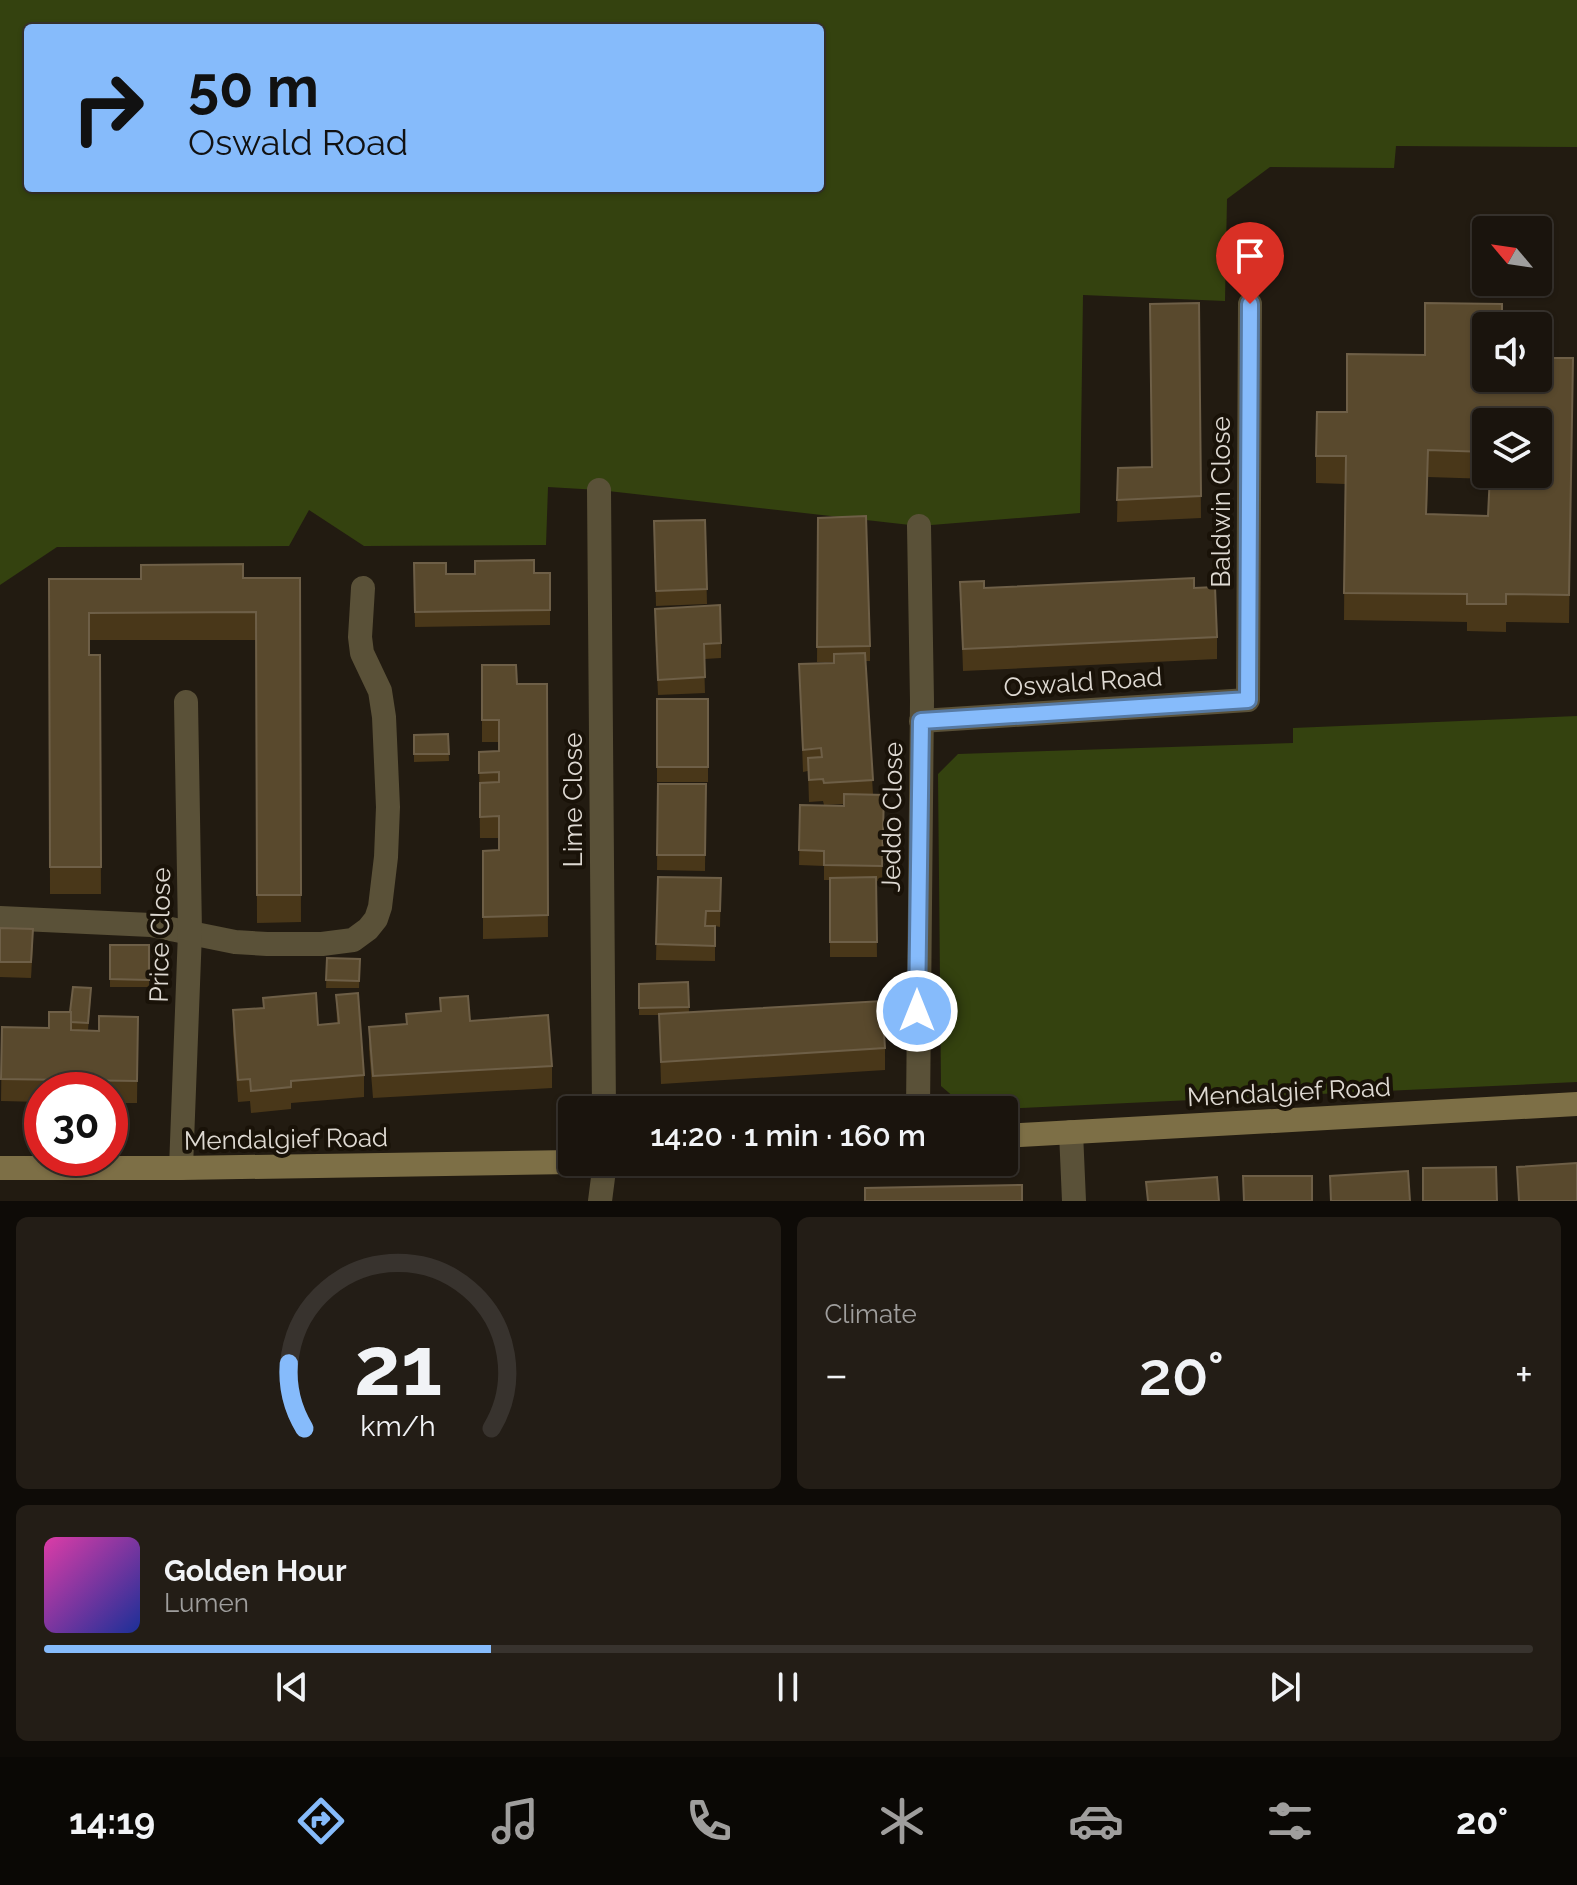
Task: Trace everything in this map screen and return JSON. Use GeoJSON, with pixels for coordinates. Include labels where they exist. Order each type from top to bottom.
{"type":"FeatureCollection","features":[{"type":"Feature","properties":{"kind":"street","name":"Baldwin Close"},"geometry":{"type":"LineString","coordinates":[[1248,700],[1250,304]]}},
{"type":"Feature","properties":{"kind":"street","name":"Lime Close"},"geometry":{"type":"LineString","coordinates":[[599,490],[604,1096]]}},
{"type":"Feature","properties":{"kind":"street","name":"Jeddo Close"},"geometry":{"type":"LineString","coordinates":[[918,1096],[919,526]]}},
{"type":"Feature","properties":{"kind":"street"},"geometry":{"type":"LineString","coordinates":[[0,918],[151,925],[235,942],[322,944],[353,940],[368,929],[376,919],[386,857],[388,807],[380,691],[362,653],[360,637],[363,588]]}},
{"type":"Feature","properties":{"kind":"street","name":"Oswald Road"},"geometry":{"type":"LineString","coordinates":[[921,721],[1248,700]]}},
{"type":"Feature","properties":{"kind":"street","name":"Price Close"},"geometry":{"type":"LineString","coordinates":[[181,1168],[190,932],[186,702]]}},
{"type":"Feature","properties":{"kind":"street","name":"Mendalgief Road"},"geometry":{"type":"LineString","coordinates":[[1018,1135],[1577,1104]]}},
{"type":"Feature","properties":{"kind":"street"},"geometry":{"type":"LineString","coordinates":[[1071,1132],[1074,1201]]}},
{"type":"Feature","properties":{"kind":"street","name":"Mendalgief Road"},"geometry":{"type":"LineString","coordinates":[[0,1168],[558,1162]]}},
{"type":"Feature","properties":{"kind":"street"},"geometry":{"type":"LineString","coordinates":[[600,1201],[603,1176]]}},
{"type":"Feature","properties":{"kind":"green space"},"geometry":{"type":"Polygon","coordinates":[[[0,0],[1577,0],[1577,147],[1396,146],[1394,168],[1270,167],[1227,199],[1225,301],[1083,295],[1080,513],[919,526],[548,487],[546,545],[364,546],[309,510],[289,546],[57,547],[0,585],[0,0]]]}},
{"type":"Feature","properties":{"kind":"green space"},"geometry":{"type":"Polygon","coordinates":[[[1577,716],[1577,1082],[1018,1108],[1018,1096],[953,1096],[941,1086],[938,774],[958,754],[1293,743],[1293,728],[1577,716]]]}},
{"type":"Feature","properties":{"kind":"building"},"geometry":{"type":"Polygon","coordinates":[[[1199,303],[1201,496],[1117,500],[1118,468],[1152,467],[1150,304],[1199,303]]]}},
{"type":"Feature","properties":{"kind":"building"},"geometry":{"type":"Polygon","coordinates":[[[1425,303],[1502,304],[1502,312],[1472,312],[1472,392],[1552,392],[1552,358],[1573,358],[1569,595],[1506,594],[1506,604],[1467,604],[1467,594],[1344,593],[1346,456],[1316,456],[1317,412],[1347,412],[1347,354],[1425,355],[1425,303]]]}},
{"type":"Feature","properties":{"kind":"building"},"geometry":{"type":"Polygon","coordinates":[[[866,516],[870,646],[817,647],[818,518],[866,516]]]}},
{"type":"Feature","properties":{"kind":"building"},"geometry":{"type":"Polygon","coordinates":[[[705,520],[707,589],[656,591],[654,521],[705,520]]]}},
{"type":"Feature","properties":{"kind":"building"},"geometry":{"type":"Polygon","coordinates":[[[534,560],[534,573],[550,573],[550,610],[415,612],[414,563],[446,563],[446,574],[475,574],[475,561],[534,560]]]}},
{"type":"Feature","properties":{"kind":"building"},"geometry":{"type":"Polygon","coordinates":[[[243,564],[243,578],[300,578],[301,895],[257,895],[256,612],[89,613],[89,655],[100,655],[101,867],[50,867],[49,579],[141,579],[141,565],[243,564]]]}},
{"type":"Feature","properties":{"kind":"building"},"geometry":{"type":"Polygon","coordinates":[[[1194,578],[1194,588],[1215,587],[1217,637],[963,649],[960,582],[984,581],[984,588],[1194,578]]]}},
{"type":"Feature","properties":{"kind":"building"},"geometry":{"type":"Polygon","coordinates":[[[720,605],[721,643],[704,644],[705,677],[658,680],[655,609],[720,605]]]}},
{"type":"Feature","properties":{"kind":"building"},"geometry":{"type":"Polygon","coordinates":[[[865,653],[873,780],[824,783],[823,779],[809,780],[808,758],[822,757],[821,748],[803,750],[799,664],[834,663],[834,654],[865,653]]]}},
{"type":"Feature","properties":{"kind":"building"},"geometry":{"type":"Polygon","coordinates":[[[482,665],[516,665],[517,684],[547,684],[548,915],[483,917],[483,851],[499,850],[499,816],[480,817],[480,783],[499,782],[499,772],[479,773],[479,752],[499,751],[499,720],[482,720],[482,665]]]}},
{"type":"Feature","properties":{"kind":"building"},"geometry":{"type":"Polygon","coordinates":[[[657,699],[708,699],[708,767],[657,767],[657,699]]]}},
{"type":"Feature","properties":{"kind":"building"},"geometry":{"type":"Polygon","coordinates":[[[448,734],[449,754],[414,754],[414,735],[448,734]]]}},
{"type":"Feature","properties":{"kind":"building"},"geometry":{"type":"Polygon","coordinates":[[[658,784],[706,784],[705,855],[657,855],[658,784]]]}},
{"type":"Feature","properties":{"kind":"building"},"geometry":{"type":"Polygon","coordinates":[[[844,794],[884,795],[882,866],[824,865],[824,851],[799,850],[800,805],[844,806],[844,794]]]}},
{"type":"Feature","properties":{"kind":"building"},"geometry":{"type":"Polygon","coordinates":[[[658,877],[721,878],[720,911],[706,911],[705,926],[715,926],[715,946],[656,944],[658,877]]]}},
{"type":"Feature","properties":{"kind":"building"},"geometry":{"type":"Polygon","coordinates":[[[876,877],[877,942],[830,942],[830,878],[876,877]]]}},
{"type":"Feature","properties":{"kind":"building"},"geometry":{"type":"Polygon","coordinates":[[[0,928],[33,929],[31,962],[0,962],[0,928]]]}},
{"type":"Feature","properties":{"kind":"building"},"geometry":{"type":"Polygon","coordinates":[[[110,945],[149,945],[149,980],[110,979],[110,945]]]}},
{"type":"Feature","properties":{"kind":"building"},"geometry":{"type":"Polygon","coordinates":[[[327,958],[360,959],[359,981],[326,980],[327,958]]]}},
{"type":"Feature","properties":{"kind":"building"},"geometry":{"type":"Polygon","coordinates":[[[688,982],[689,1007],[639,1008],[639,984],[688,982]]]}},
{"type":"Feature","properties":{"kind":"building"},"geometry":{"type":"Polygon","coordinates":[[[73,987],[91,988],[88,1023],[71,1022],[73,987]]]}},
{"type":"Feature","properties":{"kind":"building"},"geometry":{"type":"Polygon","coordinates":[[[316,993],[318,1025],[339,1023],[336,995],[358,993],[364,1075],[291,1081],[291,1087],[251,1091],[250,1079],[238,1080],[233,1010],[264,1008],[263,998],[316,993]]]}},
{"type":"Feature","properties":{"kind":"building"},"geometry":{"type":"Polygon","coordinates":[[[468,996],[470,1021],[548,1015],[552,1066],[373,1076],[369,1027],[407,1024],[406,1014],[441,1011],[440,998],[468,996]]]}},
{"type":"Feature","properties":{"kind":"building"},"geometry":{"type":"Polygon","coordinates":[[[882,1001],[885,1048],[661,1062],[659,1014],[882,1001]]]}},
{"type":"Feature","properties":{"kind":"building"},"geometry":{"type":"Polygon","coordinates":[[[49,1012],[71,1012],[71,1030],[99,1031],[99,1016],[138,1017],[137,1081],[128,1081],[128,1072],[24,1072],[24,1079],[1,1079],[2,1027],[49,1028],[49,1012]]]}},
{"type":"Feature","properties":{"kind":"building"},"geometry":{"type":"Polygon","coordinates":[[[1577,1163],[1577,1201],[1519,1201],[1517,1167],[1577,1163]]]}},
{"type":"Feature","properties":{"kind":"building"},"geometry":{"type":"Polygon","coordinates":[[[1496,1167],[1497,1201],[1423,1201],[1423,1168],[1496,1167]]]}},
{"type":"Feature","properties":{"kind":"building"},"geometry":{"type":"Polygon","coordinates":[[[1408,1171],[1410,1201],[1331,1201],[1330,1176],[1408,1171]]]}},
{"type":"Feature","properties":{"kind":"building"},"geometry":{"type":"Polygon","coordinates":[[[1243,1176],[1312,1176],[1312,1201],[1244,1201],[1243,1176]]]}},
{"type":"Feature","properties":{"kind":"building"},"geometry":{"type":"Polygon","coordinates":[[[1217,1177],[1219,1201],[1148,1201],[1146,1182],[1217,1177]]]}},
{"type":"Feature","properties":{"kind":"building"},"geometry":{"type":"Polygon","coordinates":[[[1022,1185],[1022,1201],[865,1201],[865,1188],[1022,1185]]]}},
{"type":"Feature","properties":{"kind":"route"},"geometry":{"type":"LineString","coordinates":[[917,1011],[921,721],[1248,700],[1250,304]]}}]}
